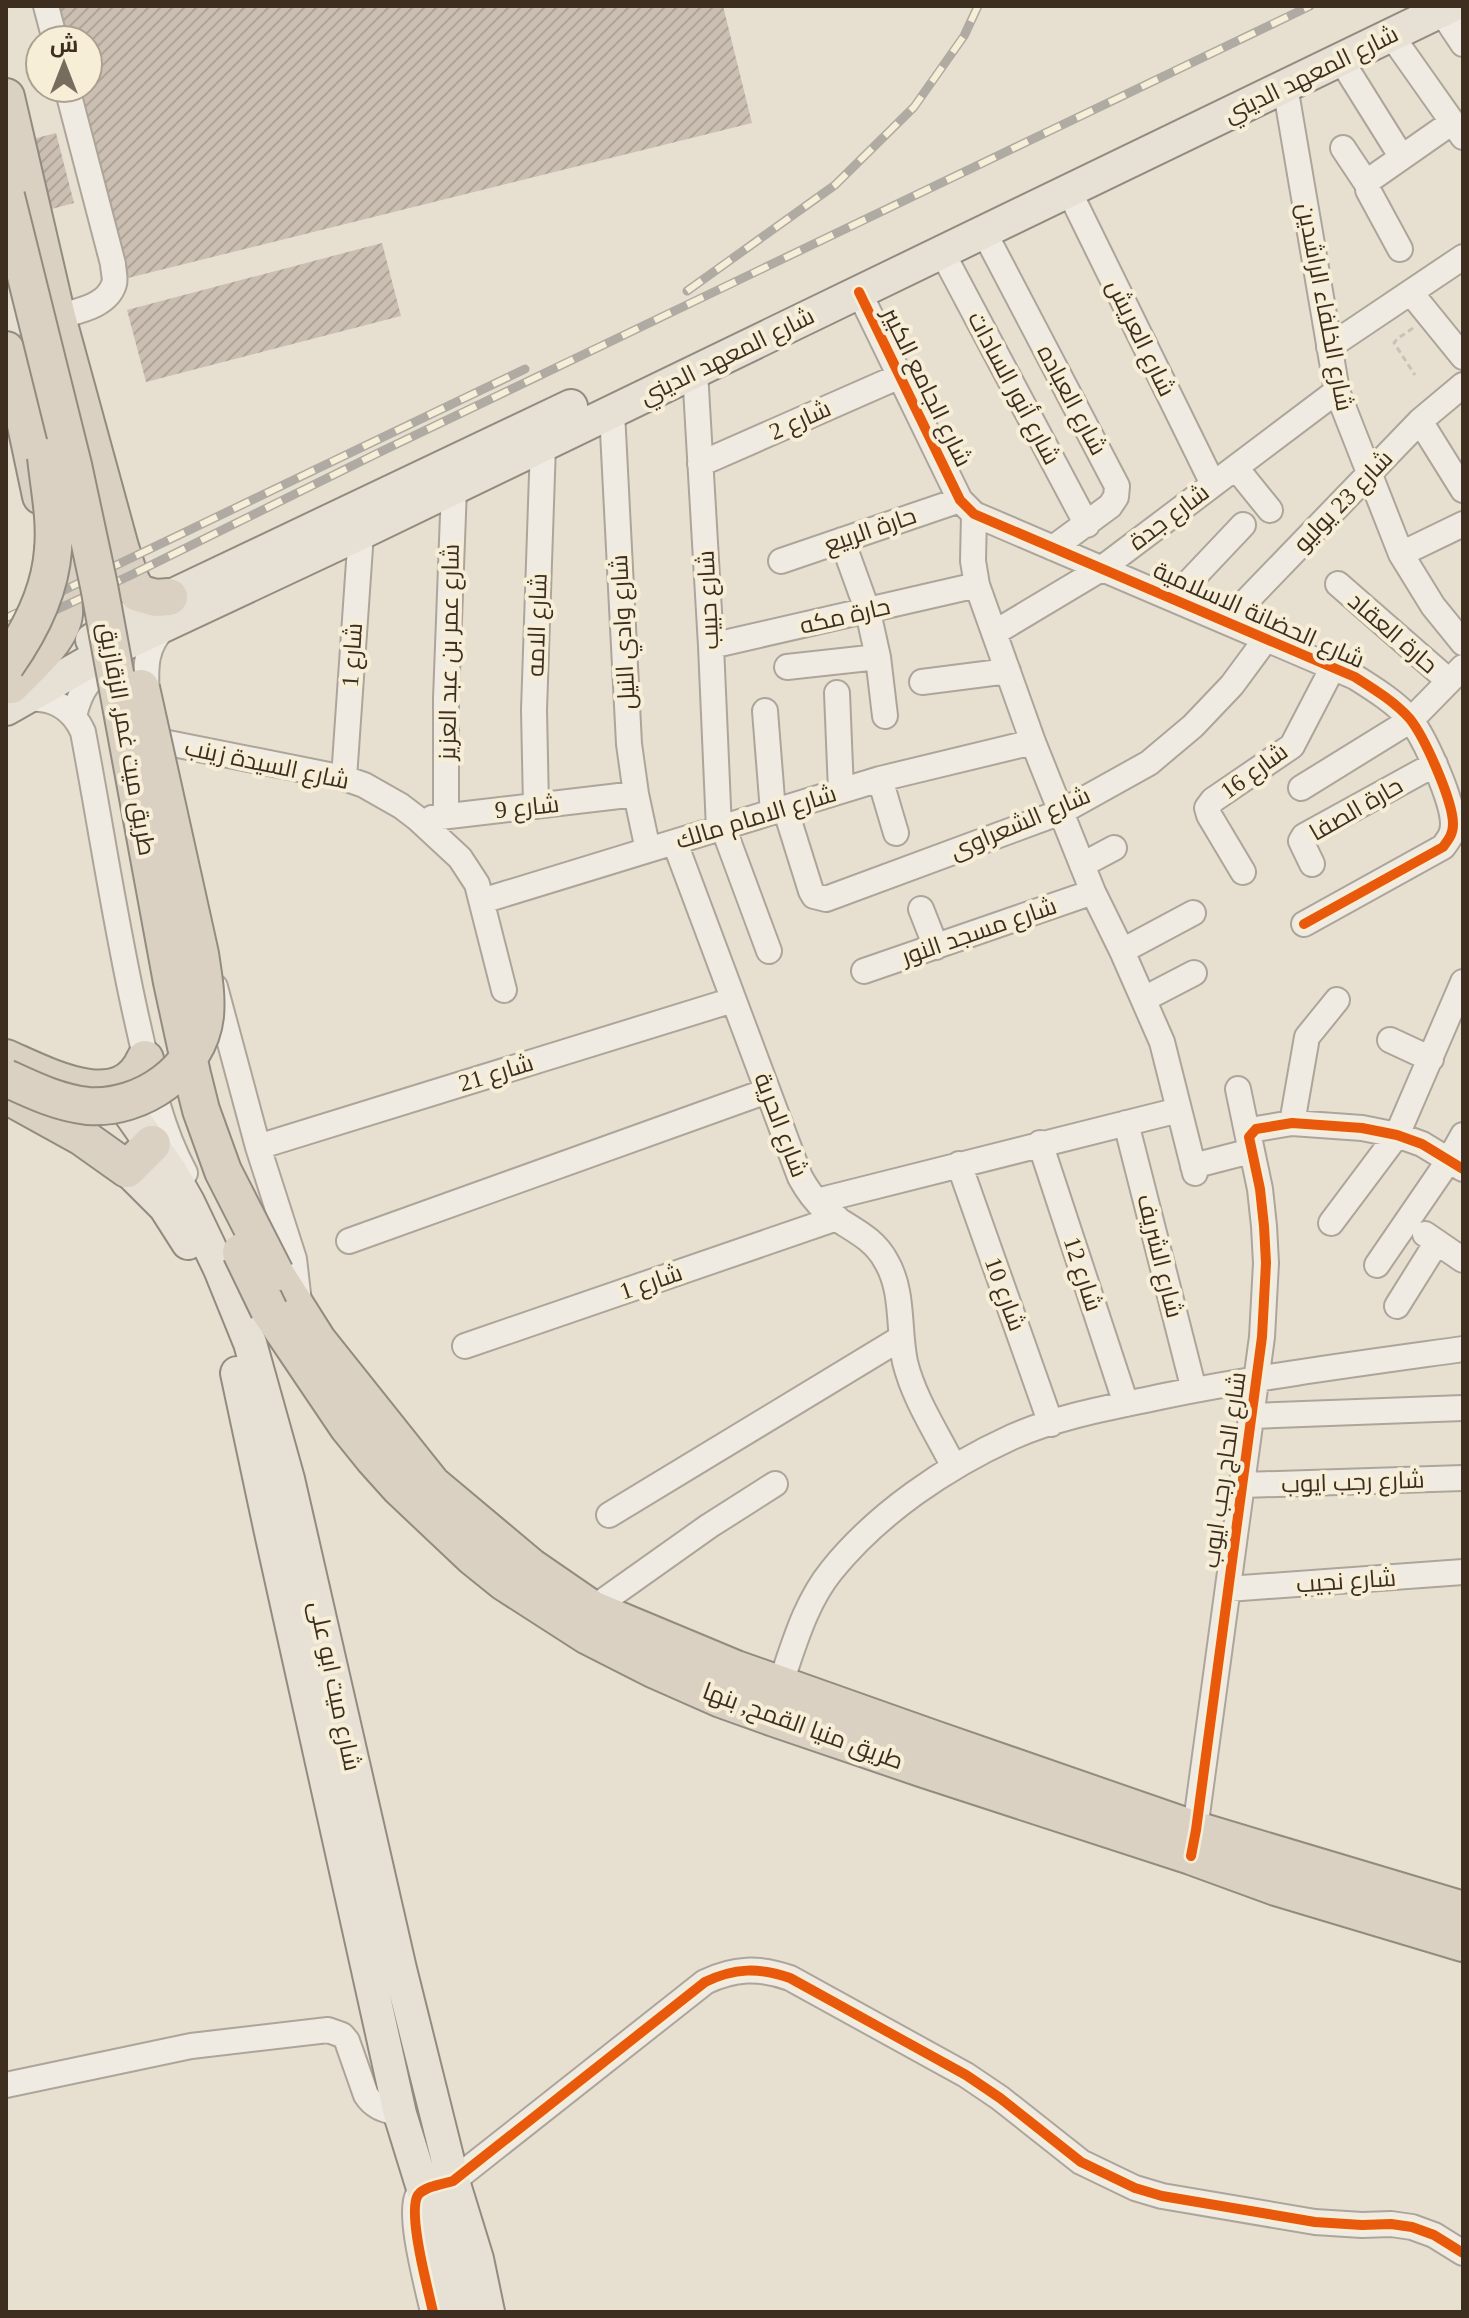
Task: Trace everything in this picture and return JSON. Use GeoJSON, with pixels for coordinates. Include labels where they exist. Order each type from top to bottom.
{"type":"FeatureCollection","features":[{"type":"Feature","properties":{"kind":"highway","name":"طريق ميت غمر, الزقازيق"},"geometry":{"type":"LineString","coordinates":[[6,97],[57,317],[97,469],[131,581],[138,593],[156,598],[169,611]]}},
{"type":"Feature","properties":{"kind":"highway","name":"طريق ميت غمر, الزقازيق"},"geometry":{"type":"LineString","coordinates":[[6,196],[87,527],[192,1074],[223,1171],[275,1273]]}},
{"type":"Feature","properties":{"kind":"highway","name":"طريق ميت غمر, الزقازيق"},"geometry":{"type":"LineString","coordinates":[[6,294],[92,643],[158,1029],[205,1176],[284,1311]]}},
{"type":"Feature","properties":{"kind":"highway","name":"طريق ميت غمر, الزقازيق"},"geometry":{"type":"LineString","coordinates":[[6,350],[23,411],[64,606],[56,636],[10,689]]}},
{"type":"Feature","properties":{"kind":"highway"},"geometry":{"type":"LineString","coordinates":[[10,689],[35,620],[53,552],[53,515],[46,457]]}},
{"type":"Feature","properties":{"kind":"highway"},"geometry":{"type":"LineString","coordinates":[[6,1078],[56,1099],[88,1106],[127,1101],[161,1086],[180,1068],[196,1044],[205,1015],[200,954],[150,724],[108,580],[87,527]]}},
{"type":"Feature","properties":{"kind":"highway"},"geometry":{"type":"LineString","coordinates":[[6,1058],[63,1082],[112,1088],[122,1086],[135,1077],[145,1059]]}},
{"type":"Feature","properties":{"kind":"highway"},"geometry":{"type":"LineString","coordinates":[[6,1095],[82,1137],[140,1157]]}},
{"type":"Feature","properties":{"kind":"highway","name":"طريق منيا القمح, بنها"},"geometry":{"type":"LineString","coordinates":[[275,1273],[284,1311],[304,1365],[373,1458],[400,1488],[483,1565],[588,1636],[653,1669],[729,1684],[780,1685],[1463,1943]]}},
{"type":"Feature","properties":{"kind":"highway","name":"طريق منيا القمح, بنها"},"geometry":{"type":"LineString","coordinates":[[284,1311],[318,1341],[432,1484],[531,1567],[592,1609],[729,1684],[924,1769],[1193,1843]]}},
{"type":"Feature","properties":{"kind":"highway","name":"طريق منيا القمح, بنها"},"geometry":{"type":"LineString","coordinates":[[1281,1872],[1463,1910]]}},
{"type":"Feature","properties":{"kind":"main road","name":"شارع المعهد الديني"},"geometry":{"type":"LineString","coordinates":[[169,611],[1013,207],[1408,6]]}},
{"type":"Feature","properties":{"kind":"main road","name":"شارع المعهد الديني"},"geometry":{"type":"LineString","coordinates":[[10,689],[132,616],[169,611],[361,533],[984,232],[1013,207],[1069,191],[1446,8]]}},
{"type":"Feature","properties":{"kind":"main road","name":"شارع ميت ابو على"},"geometry":{"type":"LineString","coordinates":[[112,1088],[156,1197],[180,1228],[203,1276],[234,1360],[400,2114],[477,2259],[488,2312]]}},
{"type":"Feature","properties":{"kind":"main road","name":"شارع ميت ابو على"},"geometry":{"type":"LineString","coordinates":[[140,1157],[188,1202],[250,1343],[300,1527],[377,1876],[438,2186],[447,2266],[457,2312]]}},
{"type":"Feature","properties":{"kind":"street"},"geometry":{"type":"LineString","coordinates":[[1446,8],[1463,44]]}},
{"type":"Feature","properties":{"kind":"street"},"geometry":{"type":"LineString","coordinates":[[1367,184],[1401,156],[1457,130],[1391,35]]}},
{"type":"Feature","properties":{"kind":"street"},"geometry":{"type":"LineString","coordinates":[[1341,60],[1401,156]]}},
{"type":"Feature","properties":{"kind":"street","name":"شارع الخلفاء الراشدين"},"geometry":{"type":"LineString","coordinates":[[1285,86],[1337,391],[1401,554],[1433,606],[1463,643]]}},
{"type":"Feature","properties":{"kind":"street"},"geometry":{"type":"LineString","coordinates":[[57,317],[95,306],[108,295],[115,283],[113,264],[71,104]]}},
{"type":"Feature","properties":{"kind":"street"},"geometry":{"type":"LineString","coordinates":[[1343,148],[1367,184],[1400,249]]}},
{"type":"Feature","properties":{"kind":"street","name":"شارع العريش"},"geometry":{"type":"LineString","coordinates":[[1069,191],[1213,484]]}},
{"type":"Feature","properties":{"kind":"street","name":"شارع العباده"},"geometry":{"type":"LineString","coordinates":[[984,232],[1117,486],[1116,497],[1110,506],[1053,548]]}},
{"type":"Feature","properties":{"kind":"street","name":"شارع أنور السادات"},"geometry":{"type":"LineString","coordinates":[[942,252],[1087,525]]}},
{"type":"Feature","properties":{"kind":"street"},"geometry":{"type":"LineString","coordinates":[[1329,347],[1463,257]]}},
{"type":"Feature","properties":{"kind":"street","name":"شارع الجامع الكبير"},"geometry":{"type":"LineString","coordinates":[[859,292],[967,507],[977,585],[1033,742],[1082,865],[1162,1042],[1194,1170],[1250,1146]]}},
{"type":"Feature","properties":{"kind":"street"},"geometry":{"type":"LineString","coordinates":[[1411,293],[1463,357]]}},
{"type":"Feature","properties":{"kind":"street","name":"شارع حبيب"},"geometry":{"type":"LineString","coordinates":[[695,371],[721,828],[769,951]]}},
{"type":"Feature","properties":{"kind":"street","name":"شارع 2"},"geometry":{"type":"LineString","coordinates":[[700,464],[900,376]]}},
{"type":"Feature","properties":{"kind":"street","name":"شارع 23 يوليو"},"geometry":{"type":"LineString","coordinates":[[1227,621],[1420,421],[1463,385]]}},
{"type":"Feature","properties":{"kind":"street","name":"شارع جدة"},"geometry":{"type":"LineString","coordinates":[[994,633],[1101,569],[1337,391]]}},
{"type":"Feature","properties":{"kind":"street","name":"شارع وادي النيل"},"geometry":{"type":"LineString","coordinates":[[612,412],[626,693],[636,794],[648,850]]}},
{"type":"Feature","properties":{"kind":"street"},"geometry":{"type":"LineString","coordinates":[[1420,421],[1463,490]]}},
{"type":"Feature","properties":{"kind":"street","name":"شارع الامه"},"geometry":{"type":"LineString","coordinates":[[536,806],[534,710],[543,445]]}},
{"type":"Feature","properties":{"kind":"street"},"geometry":{"type":"LineString","coordinates":[[1236,468],[1270,510]]}},
{"type":"Feature","properties":{"kind":"street","name":"شارع عمر بن عبد العزيز"},"geometry":{"type":"LineString","coordinates":[[446,816],[446,699],[454,488]]}},
{"type":"Feature","properties":{"kind":"street","name":"حارة الربيع"},"geometry":{"type":"LineString","coordinates":[[781,561],[842,540],[967,507]]}},
{"type":"Feature","properties":{"kind":"street","name":"شارع الحضانة الاسلامية"},"geometry":{"type":"LineString","coordinates":[[967,507],[1101,569],[1333,667],[1377,691],[1411,720],[1435,764],[1454,788],[1451,837],[1443,847],[1304,924]]}},
{"type":"Feature","properties":{"kind":"street"},"geometry":{"type":"LineString","coordinates":[[1401,554],[1463,524]]}},
{"type":"Feature","properties":{"kind":"street"},"geometry":{"type":"LineString","coordinates":[[1173,599],[1243,525]]}},
{"type":"Feature","properties":{"kind":"street","name":"شارع 1"},"geometry":{"type":"LineString","coordinates":[[344,778],[361,533]]}},
{"type":"Feature","properties":{"kind":"street"},"geometry":{"type":"LineString","coordinates":[[842,540],[868,612],[878,657],[885,716]]}},
{"type":"Feature","properties":{"kind":"street","name":"حارة العقاد"},"geometry":{"type":"LineString","coordinates":[[1338,584],[1456,674]]}},
{"type":"Feature","properties":{"kind":"street","name":"حارة مكه"},"geometry":{"type":"LineString","coordinates":[[711,646],[977,585]]}},
{"type":"Feature","properties":{"kind":"street"},"geometry":{"type":"LineString","coordinates":[[169,611],[154,638],[145,666],[148,739],[258,1147],[294,1259],[284,1311]]}},
{"type":"Feature","properties":{"kind":"street","name":"شارع الشعراوى"},"geometry":{"type":"LineString","coordinates":[[779,810],[811,891],[820,899],[826,899],[1061,812],[1149,763],[1193,726],[1232,685],[1266,639]]}},
{"type":"Feature","properties":{"kind":"street"},"geometry":{"type":"LineString","coordinates":[[787,667],[878,657]]}},
{"type":"Feature","properties":{"kind":"street"},"geometry":{"type":"LineString","coordinates":[[74,716],[80,693],[102,669],[123,663],[145,666]]}},
{"type":"Feature","properties":{"kind":"street","name":"شارع 16"},"geometry":{"type":"LineString","coordinates":[[1243,872],[1207,808],[1213,800],[1292,746],[1333,667]]}},
{"type":"Feature","properties":{"kind":"street"},"geometry":{"type":"LineString","coordinates":[[922,682],[1008,671]]}},
{"type":"Feature","properties":{"kind":"street"},"geometry":{"type":"LineString","coordinates":[[1301,788],[1411,720],[1456,674]]}},
{"type":"Feature","properties":{"kind":"street"},"geometry":{"type":"LineString","coordinates":[[10,689],[64,707],[74,716],[83,732],[124,961],[145,1059],[166,1130],[177,1158],[250,1293],[271,1339],[304,1365]]}},
{"type":"Feature","properties":{"kind":"street"},"geometry":{"type":"LineString","coordinates":[[837,693],[841,791]]}},
{"type":"Feature","properties":{"kind":"street"},"geometry":{"type":"LineString","coordinates":[[765,711],[779,810]]}},
{"type":"Feature","properties":{"kind":"street","name":"شارع السيدة زينب"},"geometry":{"type":"LineString","coordinates":[[148,739],[344,778],[383,794],[418,819],[467,866],[477,884],[504,990]]}},
{"type":"Feature","properties":{"kind":"street","name":"شارع الامام مالك"},"geometry":{"type":"LineString","coordinates":[[482,901],[880,779],[1033,742]]}},
{"type":"Feature","properties":{"kind":"street","name":"حارة الصفا"},"geometry":{"type":"LineString","coordinates":[[1312,864],[1302,847],[1304,836],[1435,764]]}},
{"type":"Feature","properties":{"kind":"street"},"geometry":{"type":"LineString","coordinates":[[880,779],[896,833]]}},
{"type":"Feature","properties":{"kind":"street","name":"شارع 9"},"geometry":{"type":"LineString","coordinates":[[418,819],[636,794]]}},
{"type":"Feature","properties":{"kind":"street","name":"شارع الحرية"},"geometry":{"type":"LineString","coordinates":[[675,843],[800,1177],[817,1201],[870,1240],[886,1261],[896,1285],[901,1338],[911,1382],[954,1467]]}},
{"type":"Feature","properties":{"kind":"street"},"geometry":{"type":"LineString","coordinates":[[1082,865],[1114,848]]}},
{"type":"Feature","properties":{"kind":"street","name":"شارع مسجد النور"},"geometry":{"type":"LineString","coordinates":[[864,971],[1093,892]]}},
{"type":"Feature","properties":{"kind":"street"},"geometry":{"type":"LineString","coordinates":[[921,909],[936,947]]}},
{"type":"Feature","properties":{"kind":"street"},"geometry":{"type":"LineString","coordinates":[[1122,951],[1193,913]]}},
{"type":"Feature","properties":{"kind":"street"},"geometry":{"type":"LineString","coordinates":[[1144,999],[1194,973]]}},
{"type":"Feature","properties":{"kind":"street"},"geometry":{"type":"LineString","coordinates":[[1331,1223],[1397,1135],[1431,1059],[1453,1035],[1463,982]]}},
{"type":"Feature","properties":{"kind":"street","name":"شارع 21"},"geometry":{"type":"LineString","coordinates":[[258,1147],[733,1000]]}},
{"type":"Feature","properties":{"kind":"street"},"geometry":{"type":"LineString","coordinates":[[1292,1123],[1307,1037],[1337,1000]]}},
{"type":"Feature","properties":{"kind":"street"},"geometry":{"type":"LineString","coordinates":[[1390,1040],[1431,1059]]}},
{"type":"Feature","properties":{"kind":"street","name":"شارع الحاج رجب ايوب"},"geometry":{"type":"LineString","coordinates":[[1193,1843],[1262,1337],[1266,1263],[1264,1226],[1260,1189],[1238,1089]]}},
{"type":"Feature","properties":{"kind":"street"},"geometry":{"type":"LineString","coordinates":[[349,1241],[767,1091]]}},
{"type":"Feature","properties":{"kind":"street"},"geometry":{"type":"LineString","coordinates":[[817,1201],[1179,1110]]}},
{"type":"Feature","properties":{"kind":"street","name":"شارع الشريف"},"geometry":{"type":"LineString","coordinates":[[1126,1123],[1194,1390]]}},
{"type":"Feature","properties":{"kind":"street"},"geometry":{"type":"LineString","coordinates":[[1250,1146],[1249,1137],[1256,1129],[1292,1123],[1362,1128],[1422,1144],[1456,1164]]}},
{"type":"Feature","properties":{"kind":"street"},"geometry":{"type":"LineString","coordinates":[[1377,1265],[1407,1222],[1456,1164],[1463,1135]]}},
{"type":"Feature","properties":{"kind":"street","name":"شارع 12"},"geometry":{"type":"LineString","coordinates":[[1040,1143],[1126,1404]]}},
{"type":"Feature","properties":{"kind":"street","name":"شارع 10"},"geometry":{"type":"LineString","coordinates":[[959,1164],[1051,1424]]}},
{"type":"Feature","properties":{"kind":"street","name":"شارع 1"},"geometry":{"type":"LineString","coordinates":[[465,1346],[837,1218]]}},
{"type":"Feature","properties":{"kind":"street"},"geometry":{"type":"LineString","coordinates":[[1407,1222],[1463,1260]]}},
{"type":"Feature","properties":{"kind":"street"},"geometry":{"type":"LineString","coordinates":[[1397,1306],[1437,1242]]}},
{"type":"Feature","properties":{"kind":"street"},"geometry":{"type":"LineString","coordinates":[[609,1515],[901,1338]]}},
{"type":"Feature","properties":{"kind":"street"},"geometry":{"type":"LineString","coordinates":[[780,1685],[804,1615],[831,1571],[901,1503],[954,1467],[1013,1437],[1126,1404],[1194,1390],[1463,1349]]}},
{"type":"Feature","properties":{"kind":"street"},"geometry":{"type":"LineString","coordinates":[[1252,1416],[1463,1408]]}},
{"type":"Feature","properties":{"kind":"street","name":"شارع رجب ايوب"},"geometry":{"type":"LineString","coordinates":[[1243,1485],[1463,1478]]}},
{"type":"Feature","properties":{"kind":"street"},"geometry":{"type":"LineString","coordinates":[[592,1609],[709,1526],[775,1484]]}},
{"type":"Feature","properties":{"kind":"street","name":"شارع نجيب"},"geometry":{"type":"LineString","coordinates":[[1228,1589],[1463,1572]]}},
{"type":"Feature","properties":{"kind":"street"},"geometry":{"type":"LineString","coordinates":[[433,2312],[414,2218],[417,2197],[438,2186],[705,1982],[738,1970],[756,1969],[790,1978],[966,2075],[1081,2162],[1135,2188],[1162,2196],[1315,2222],[1412,2227],[1434,2235],[1463,2253]]}},
{"type":"Feature","properties":{"kind":"street"},"geometry":{"type":"LineString","coordinates":[[6,2085],[191,2046],[328,2030],[342,2035],[347,2041],[370,2101],[380,2108],[400,2114]]}},
{"type":"Feature","properties":{"kind":"path"},"geometry":{"type":"LineString","coordinates":[[1415,375],[1395,341],[1429,316]]}},
{"type":"Feature","properties":{"kind":"building"},"geometry":{"type":"Polygon","coordinates":[[[56,6],[723,6],[752,123],[124,279],[80,104],[104,104],[104,24],[60,24],[56,6]]]}},
{"type":"Feature","properties":{"kind":"building"},"geometry":{"type":"Polygon","coordinates":[[[56,133],[74,203],[48,210],[29,140],[56,133]]]}},
{"type":"Feature","properties":{"kind":"building"},"geometry":{"type":"Polygon","coordinates":[[[382,243],[401,316],[146,382],[127,310],[382,243]]]}},
{"type":"Feature","properties":{"kind":"railway"},"geometry":{"type":"LineString","coordinates":[[687,291],[835,185],[914,107],[964,36],[978,6]]}},
{"type":"Feature","properties":{"kind":"railway"},"geometry":{"type":"LineString","coordinates":[[6,633],[1310,6]]}},
{"type":"Feature","properties":{"kind":"railway"},"geometry":{"type":"LineString","coordinates":[[6,618],[525,369]]}},
{"type":"Feature","properties":{"kind":"cycle path"},"geometry":{"type":"LineString","coordinates":[[859,292],[960,500],[974,514],[1355,677],[1391,701],[1410,719],[1443,786],[1452,814],[1450,836],[1443,847],[1304,924]]}},
{"type":"Feature","properties":{"kind":"cycle path"},"geometry":{"type":"LineString","coordinates":[[1191,1856],[1262,1337],[1266,1263],[1264,1226],[1249,1137],[1256,1129],[1292,1123],[1362,1128],[1422,1144],[1463,1169]]}},
{"type":"Feature","properties":{"kind":"cycle path"},"geometry":{"type":"LineString","coordinates":[[433,2312],[417,2233],[415,2204],[418,2195],[430,2187],[453,2181],[705,1982],[726,1974],[747,1971],[790,1978],[966,2075],[1081,2162],[1135,2188],[1162,2196],[1315,2222],[1412,2227],[1434,2235],[1463,2253]]}}]}
